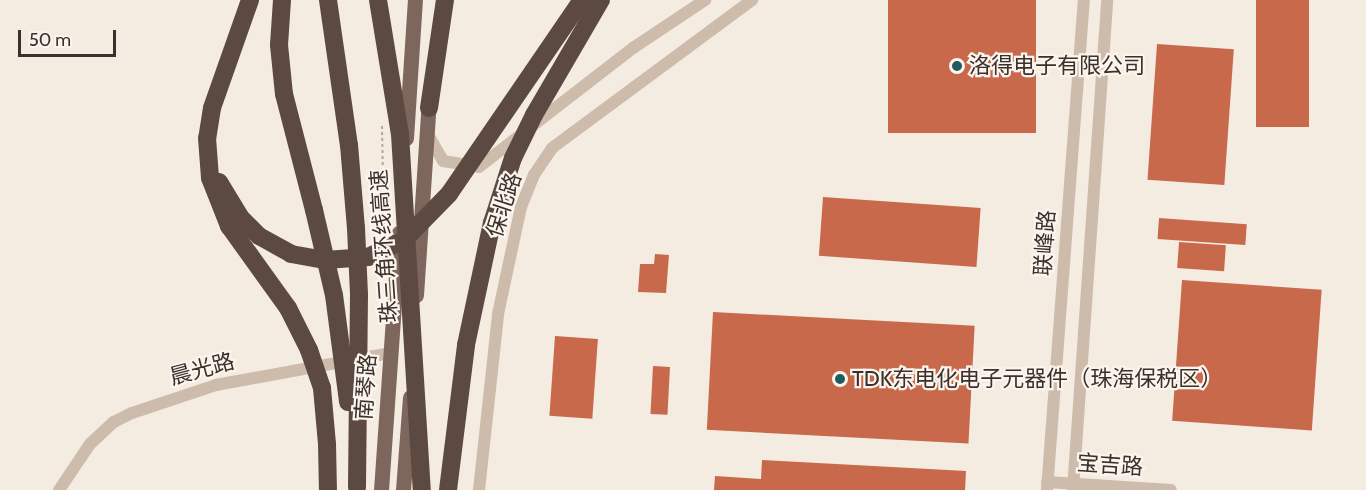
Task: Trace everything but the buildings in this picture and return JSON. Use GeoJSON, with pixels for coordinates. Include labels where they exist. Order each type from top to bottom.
{"type":"FeatureCollection","features":[{"type":"Feature","properties":{"kind":"highway"},"geometry":{"type":"LineString","coordinates":[[250,0],[215,92],[207,156],[214,191],[229,226],[288,308],[309,350],[322,388],[328,490]]}},
{"type":"Feature","properties":{"kind":"highway"},"geometry":{"type":"LineString","coordinates":[[282,0],[279,45],[284,94],[334,295],[357,489]]}},
{"type":"Feature","properties":{"kind":"highway","name":"珠三角环线高速"},"geometry":{"type":"LineString","coordinates":[[328,0],[349,145],[356,239],[357,489]]}},
{"type":"Feature","properties":{"kind":"highway","name":"珠三角环线高速"},"geometry":{"type":"LineString","coordinates":[[378,0],[400,134],[422,490]]}},
{"type":"Feature","properties":{"kind":"highway"},"geometry":{"type":"LineString","coordinates":[[429,108],[444,0]]}},
{"type":"Feature","properties":{"kind":"highway"},"geometry":{"type":"LineString","coordinates":[[207,156],[241,218],[274,246],[301,257],[325,260],[359,259],[377,254],[403,241],[443,201],[582,0]]}},
{"type":"Feature","properties":{"kind":"highway"},"geometry":{"type":"LineString","coordinates":[[448,490],[465,345],[492,223],[513,158],[534,116],[601,0]]}},
{"type":"Feature","properties":{"kind":"main road","name":"南琴路"},"geometry":{"type":"LineString","coordinates":[[381,490],[415,0]]}},
{"type":"Feature","properties":{"kind":"main road","name":"南琴路"},"geometry":{"type":"LineString","coordinates":[[404,490],[436,0]]}},
{"type":"Feature","properties":{"kind":"street"},"geometry":{"type":"LineString","coordinates":[[422,213],[633,48],[705,0]]}},
{"type":"Feature","properties":{"kind":"street","name":"保北路"},"geometry":{"type":"LineString","coordinates":[[479,490],[498,314],[521,207],[534,175],[552,148],[752,0]]}},
{"type":"Feature","properties":{"kind":"street","name":"联峰路"},"geometry":{"type":"LineString","coordinates":[[1047,486],[1084,0]]}},
{"type":"Feature","properties":{"kind":"street","name":"联峰路"},"geometry":{"type":"LineString","coordinates":[[1073,487],[1107,0]]}},
{"type":"Feature","properties":{"kind":"street"},"geometry":{"type":"LineString","coordinates":[[427,133],[443,161],[478,167]]}},
{"type":"Feature","properties":{"kind":"street","name":"晨光路"},"geometry":{"type":"LineString","coordinates":[[58,490],[90,444],[114,422],[132,413],[216,385],[391,353]]}},
{"type":"Feature","properties":{"kind":"street","name":"宝吉路"},"geometry":{"type":"LineString","coordinates":[[1047,486],[1171,490]]}},
{"type":"Feature","properties":{"kind":"place","name":"洛得电子有限公司"},"geometry":{"type":"Point","coordinates":[957,66]}},
{"type":"Feature","properties":{"kind":"place","name":"TDK东电化电子元器件（珠海保税区）"},"geometry":{"type":"Point","coordinates":[840,379]}}]}
